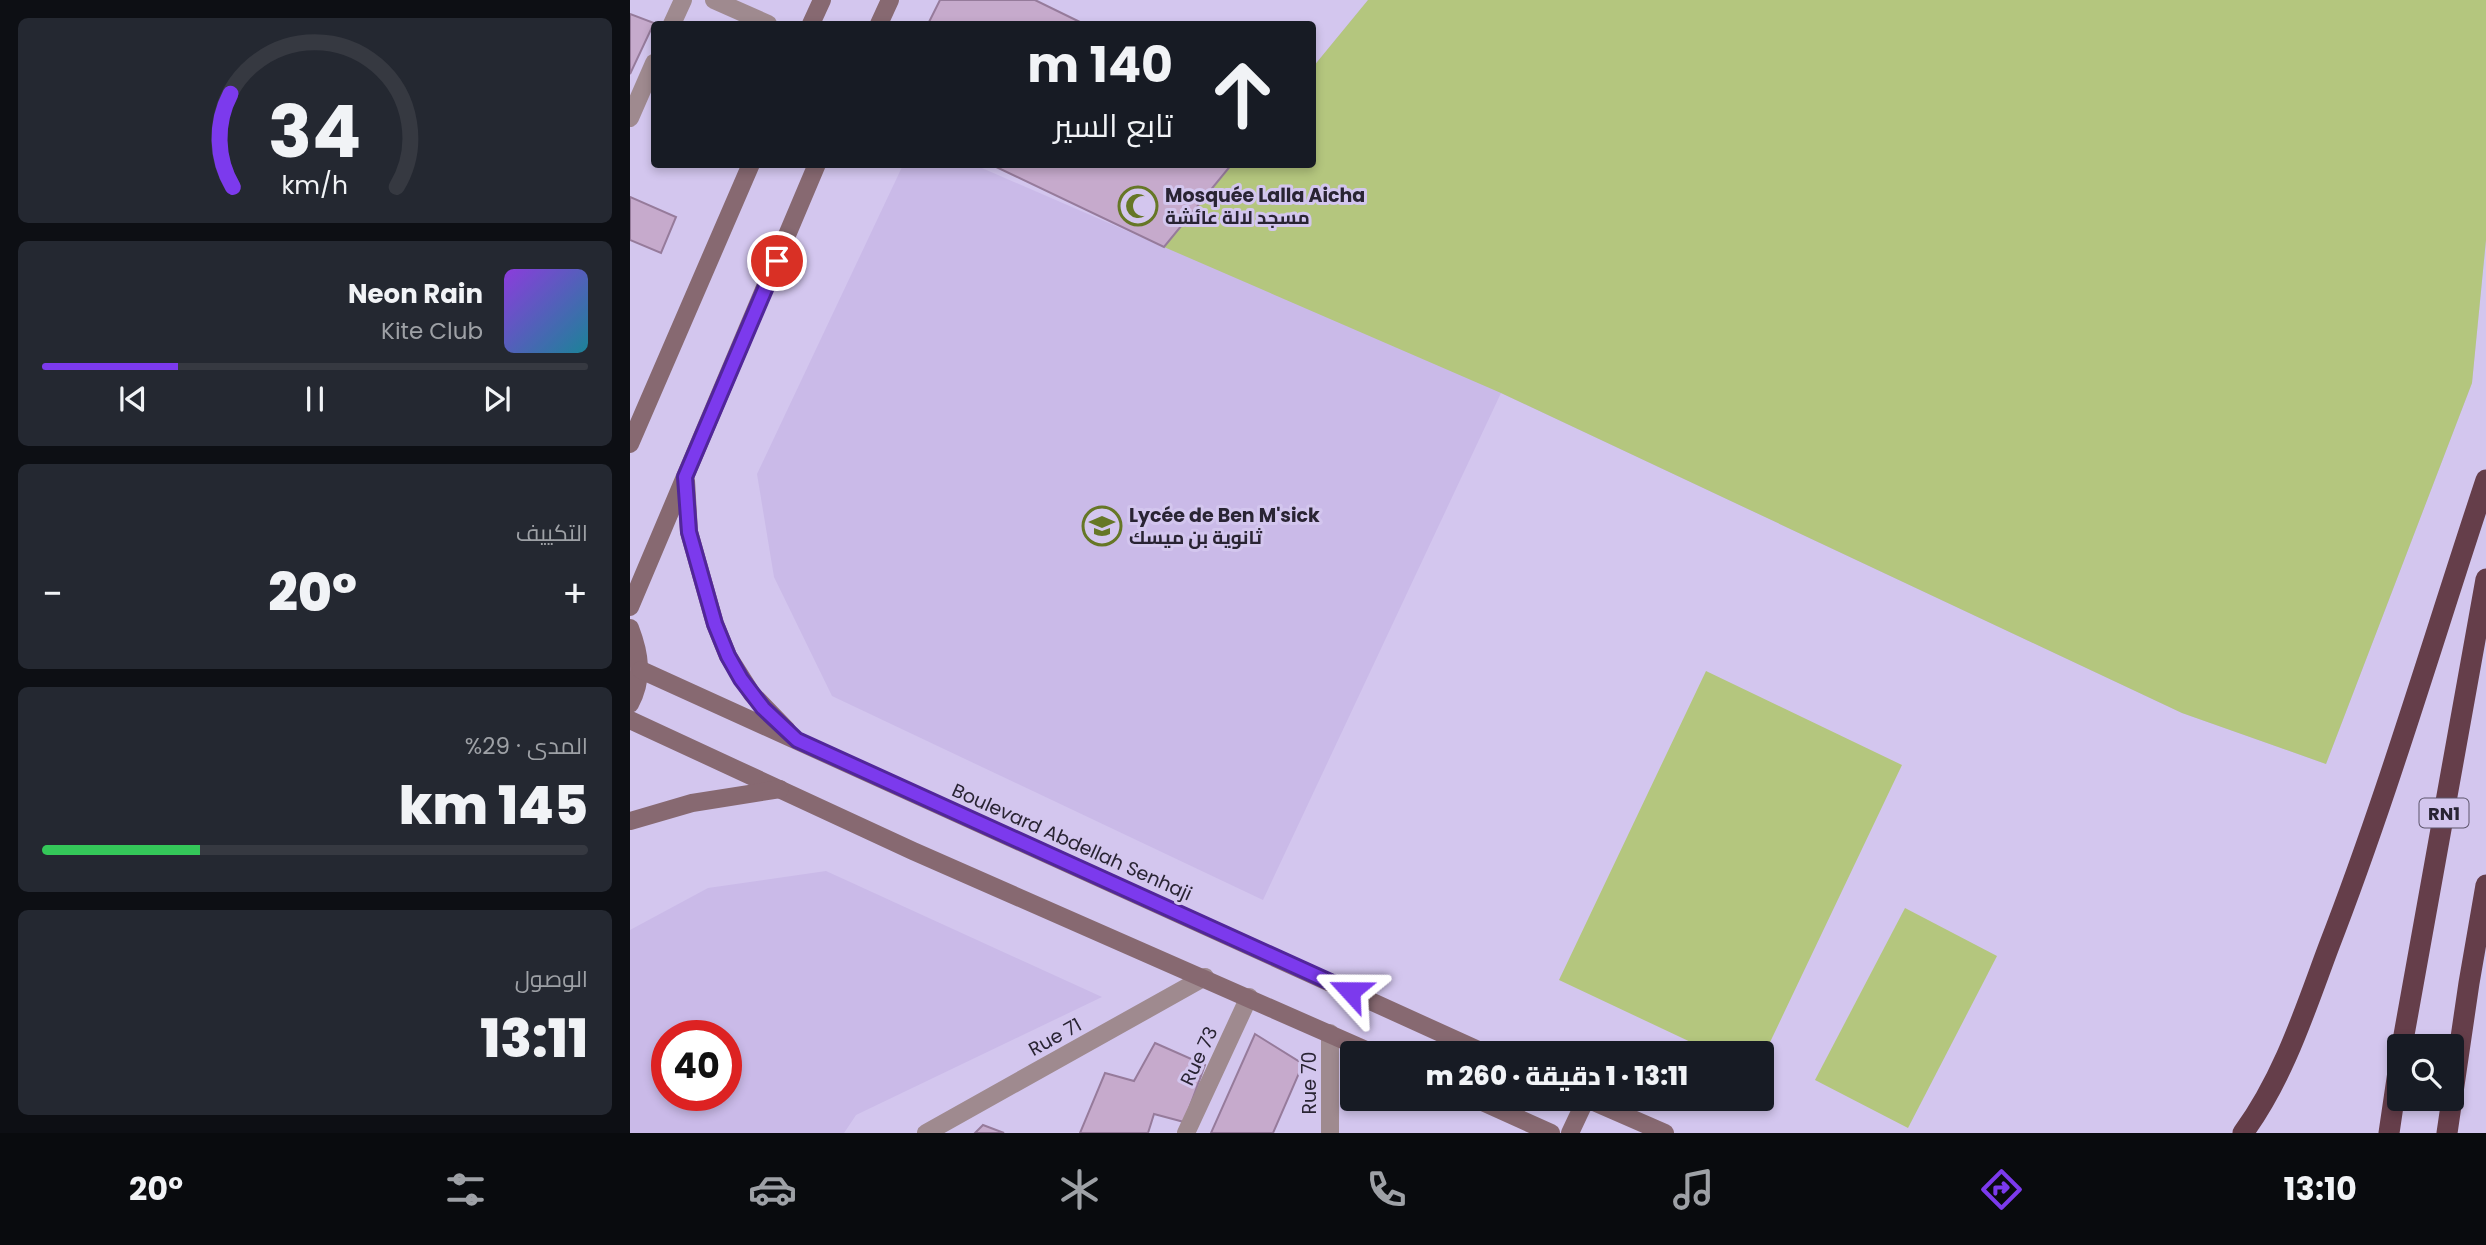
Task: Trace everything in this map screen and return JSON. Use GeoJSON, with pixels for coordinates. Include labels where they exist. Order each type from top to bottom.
{"type":"FeatureCollection","features":[{"type":"Feature","properties":{"kind":"highway"},"geometry":{"type":"LineString","coordinates":[[2243,1133],[2261,1109],[2290,1050],[2362,861],[2486,480]]}},
{"type":"Feature","properties":{"kind":"highway","name":"RN1"},"geometry":{"type":"LineString","coordinates":[[2404,1034],[2486,579]]}},
{"type":"Feature","properties":{"kind":"highway"},"geometry":{"type":"LineString","coordinates":[[2447,1133],[2486,885]]}},
{"type":"Feature","properties":{"kind":"highway"},"geometry":{"type":"LineString","coordinates":[[2389,1133],[2392,1111]]}},
{"type":"Feature","properties":{"kind":"street"},"geometry":{"type":"LineString","coordinates":[[673,21],[683,0]]}},
{"type":"Feature","properties":{"kind":"street"},"geometry":{"type":"LineString","coordinates":[[714,0],[761,21]]}},
{"type":"Feature","properties":{"kind":"street"},"geometry":{"type":"LineString","coordinates":[[812,21],[822,0]]}},
{"type":"Feature","properties":{"kind":"street"},"geometry":{"type":"LineString","coordinates":[[880,21],[890,0]]}},
{"type":"Feature","properties":{"kind":"street"},"geometry":{"type":"LineString","coordinates":[[630,118],[651,70]]}},
{"type":"Feature","properties":{"kind":"street"},"geometry":{"type":"LineString","coordinates":[[630,444],[749,168]]}},
{"type":"Feature","properties":{"kind":"street"},"geometry":{"type":"LineString","coordinates":[[630,607],[815,168]]}},
{"type":"Feature","properties":{"kind":"street"},"geometry":{"type":"LineString","coordinates":[[685,477],[689,532],[715,624],[728,656],[763,708],[797,740]]}},
{"type":"Feature","properties":{"kind":"street"},"geometry":{"type":"LineString","coordinates":[[630,628],[637,648],[640,670],[630,704]]}},
{"type":"Feature","properties":{"kind":"street","name":"Boulevard Abdellah Senhaji"},"geometry":{"type":"LineString","coordinates":[[640,670],[1458,1041]]}},
{"type":"Feature","properties":{"kind":"street"},"geometry":{"type":"LineString","coordinates":[[630,720],[925,856],[1346,1041]]}},
{"type":"Feature","properties":{"kind":"street"},"geometry":{"type":"LineString","coordinates":[[630,821],[692,803],[780,789]]}},
{"type":"Feature","properties":{"kind":"street","name":"Rue 71"},"geometry":{"type":"LineString","coordinates":[[926,1133],[1205,977]]}},
{"type":"Feature","properties":{"kind":"street","name":"Rue 73"},"geometry":{"type":"LineString","coordinates":[[1186,1133],[1249,997]]}},
{"type":"Feature","properties":{"kind":"street","name":"Rue 70"},"geometry":{"type":"LineString","coordinates":[[1330,1034],[1330,1133]]}},
{"type":"Feature","properties":{"kind":"street"},"geometry":{"type":"LineString","coordinates":[[1502,1111],[1551,1133]]}},
{"type":"Feature","properties":{"kind":"street"},"geometry":{"type":"LineString","coordinates":[[1570,1133],[1581,1111]]}},
{"type":"Feature","properties":{"kind":"street"},"geometry":{"type":"LineString","coordinates":[[1615,1111],[1665,1133]]}},
{"type":"Feature","properties":{"kind":"shaded area"},"geometry":{"type":"Polygon","coordinates":[[[1368,0],[2486,0],[2486,240],[2472,383],[2326,764],[2182,713],[1501,393],[1263,900],[832,696],[774,577],[757,474],[902,168],[982,168],[1164,247],[1230,168],[1316,168],[1316,63],[1368,0]]]}},
{"type":"Feature","properties":{"kind":"shaded area"},"geometry":{"type":"Polygon","coordinates":[[[826,871],[1102,997],[856,1115],[844,1133],[630,1133],[630,930],[708,888],[826,871]]]}},
{"type":"Feature","properties":{"kind":"green space"},"geometry":{"type":"Polygon","coordinates":[[[1368,0],[2486,0],[2486,240],[2472,383],[2326,764],[2182,713],[1501,393],[1164,247],[1230,168],[1316,168],[1316,63],[1368,0]]]}},
{"type":"Feature","properties":{"kind":"green space"},"geometry":{"type":"Polygon","coordinates":[[[1706,671],[1902,765],[1771,1041],[1689,1041],[1559,980],[1706,671]]]}},
{"type":"Feature","properties":{"kind":"green space"},"geometry":{"type":"Polygon","coordinates":[[[1905,908],[1997,956],[1908,1128],[1815,1080],[1905,908]]]}},
{"type":"Feature","properties":{"kind":"building"},"geometry":{"type":"Polygon","coordinates":[[[940,0],[1035,0],[1078,21],[930,21],[940,0]]]}},
{"type":"Feature","properties":{"kind":"building"},"geometry":{"type":"Polygon","coordinates":[[[630,14],[651,22],[651,29],[630,74],[630,14]]]}},
{"type":"Feature","properties":{"kind":"building","name":"Mosquée Lalla Aicha مسجد لالة عائشة"},"geometry":{"type":"Polygon","coordinates":[[[998,168],[1229,168],[1164,247],[998,168]]]}},
{"type":"Feature","properties":{"kind":"building"},"geometry":{"type":"Polygon","coordinates":[[[630,197],[676,217],[661,253],[630,240],[630,197]]]}},
{"type":"Feature","properties":{"kind":"building"},"geometry":{"type":"Polygon","coordinates":[[[1255,1034],[1303,1064],[1273,1133],[1211,1133],[1255,1034]]]}},
{"type":"Feature","properties":{"kind":"building"},"geometry":{"type":"Polygon","coordinates":[[[1155,1043],[1205,1065],[1184,1122],[1154,1114],[1148,1133],[1080,1133],[1105,1073],[1134,1081],[1155,1043]]]}},
{"type":"Feature","properties":{"kind":"building"},"geometry":{"type":"Polygon","coordinates":[[[983,1125],[1004,1133],[975,1133],[983,1125]]]}},
{"type":"Feature","properties":{"kind":"place","name":"Mosquée Lalla Aicha مسجد لالة عائشة"},"geometry":{"type":"Point","coordinates":[1138,206]}},
{"type":"Feature","properties":{"kind":"place","name":"Lycée de Ben M'sick ثانوية بن ميسك"},"geometry":{"type":"Point","coordinates":[1102,526]}},
{"type":"Feature","properties":{"kind":"route"},"geometry":{"type":"LineString","coordinates":[[777,261],[685,477],[689,532],[715,624],[728,656],[752,694],[797,740],[1350,991]]}}]}
